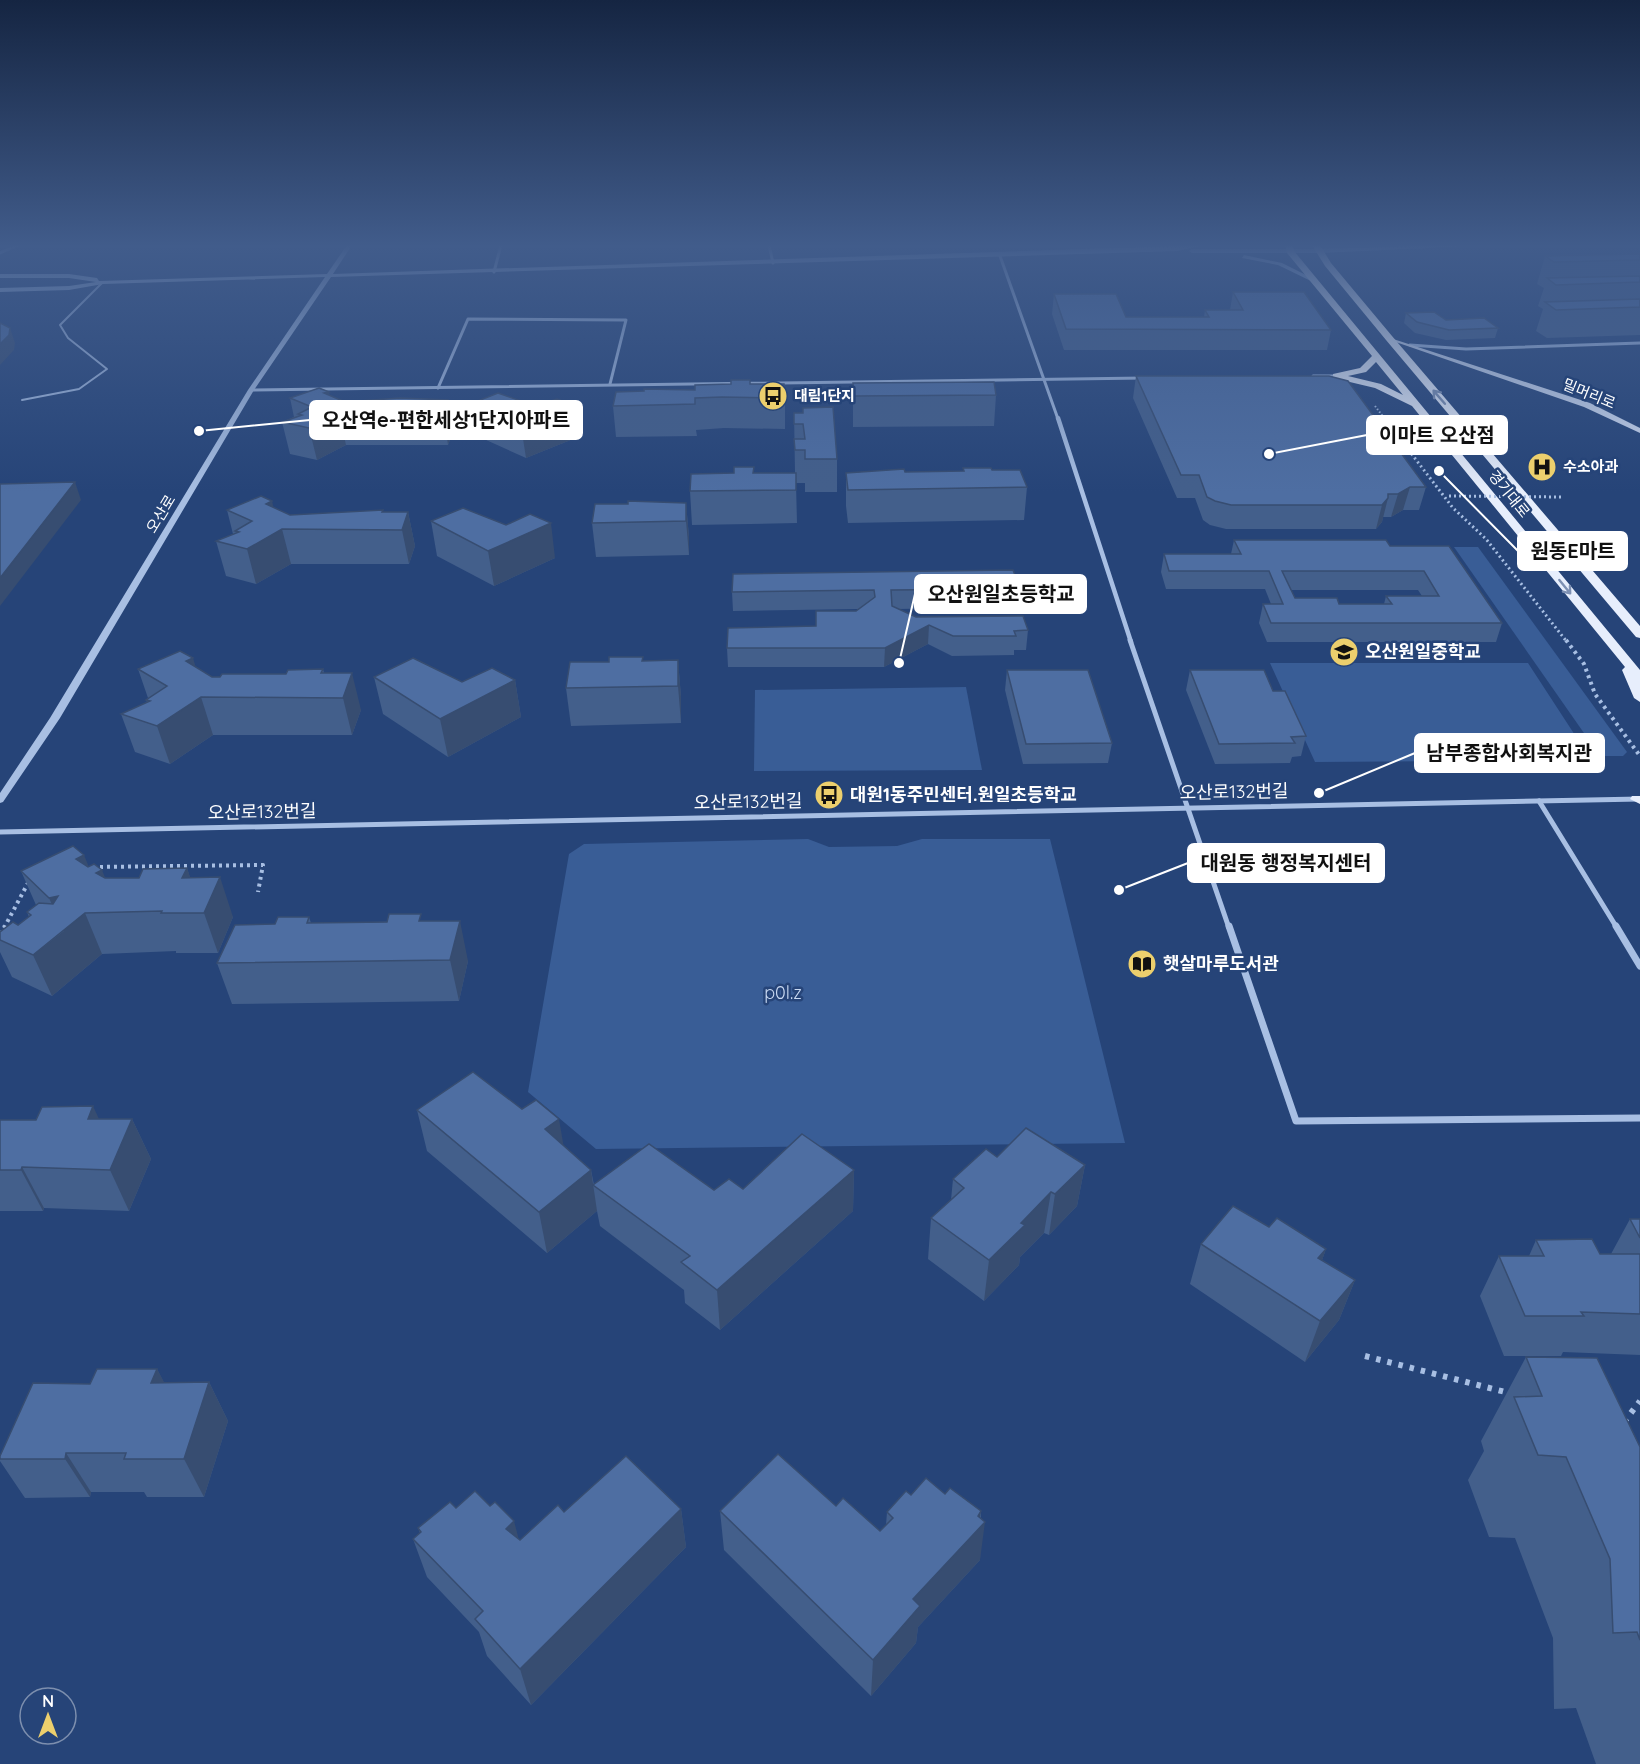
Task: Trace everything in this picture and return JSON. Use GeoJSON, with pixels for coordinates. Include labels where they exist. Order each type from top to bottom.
{"type":"FeatureCollection","features":[{"type":"Feature","properties":{"kind":"main road","name":"경기대로"},"geometry":{"type":"LineString","coordinates":[[1353,327],[1640,678]]}},
{"type":"Feature","properties":{"kind":"main road","name":"경기대로"},"geometry":{"type":"LineString","coordinates":[[1380,327],[1640,634]]}},
{"type":"Feature","properties":{"kind":"main road"},"geometry":{"type":"LineString","coordinates":[[1355,330],[1367,333]]}},
{"type":"Feature","properties":{"kind":"main road"},"geometry":{"type":"LineString","coordinates":[[1378,335],[1389,338]]}},
{"type":"Feature","properties":{"kind":"main road","name":"밀머리로"},"geometry":{"type":"LineString","coordinates":[[1389,338],[1587,405],[1640,431]]}},
{"type":"Feature","properties":{"kind":"main road"},"geometry":{"type":"LineString","coordinates":[[1336,376],[1363,370],[1377,356]]}},
{"type":"Feature","properties":{"kind":"main road"},"geometry":{"type":"LineString","coordinates":[[1336,376],[1368,384],[1418,406]]}},
{"type":"Feature","properties":{"kind":"main road"},"geometry":{"type":"LineString","coordinates":[[1622,657],[1640,698]]}},
{"type":"Feature","properties":{"kind":"street","name":"오산로"},"geometry":{"type":"LineString","coordinates":[[0,800],[55,718],[251,390],[295,327]]}},
{"type":"Feature","properties":{"kind":"street"},"geometry":{"type":"LineString","coordinates":[[438,388],[464,327]]}},
{"type":"Feature","properties":{"kind":"street"},"geometry":{"type":"LineString","coordinates":[[610,384],[624,327]]}},
{"type":"Feature","properties":{"kind":"street"},"geometry":{"type":"LineString","coordinates":[[1026,327],[1187,808],[1296,1121],[1640,1118]]}},
{"type":"Feature","properties":{"kind":"street"},"geometry":{"type":"LineString","coordinates":[[1410,345],[1466,349],[1640,343]]}},
{"type":"Feature","properties":{"kind":"street"},"geometry":{"type":"LineString","coordinates":[[1301,376],[1336,376]]}},
{"type":"Feature","properties":{"kind":"street"},"geometry":{"type":"LineString","coordinates":[[251,390],[1149,378]]}},
{"type":"Feature","properties":{"kind":"street","name":"오산로132번길"},"geometry":{"type":"LineString","coordinates":[[0,832],[1639,800]]}},
{"type":"Feature","properties":{"kind":"street"},"geometry":{"type":"LineString","coordinates":[[1539,801],[1640,966]]}},
{"type":"Feature","properties":{"kind":"lane"},"geometry":{"type":"LineString","coordinates":[[22,400],[69,394],[97,381],[107,369],[68,338],[61,327]]}},
{"type":"Feature","properties":{"kind":"path"},"geometry":{"type":"LineString","coordinates":[[1368,384],[1360,388],[1453,508],[1486,538],[1584,664],[1595,694],[1640,756]]}},
{"type":"Feature","properties":{"kind":"path"},"geometry":{"type":"LineString","coordinates":[[1449,496],[1563,497]]}},
{"type":"Feature","properties":{"kind":"path"},"geometry":{"type":"LineString","coordinates":[[91,867],[263,865],[258,892]]}},
{"type":"Feature","properties":{"kind":"path"},"geometry":{"type":"LineString","coordinates":[[0,935],[32,876]]}},
{"type":"Feature","properties":{"kind":"path"},"geometry":{"type":"LineString","coordinates":[[1365,1356],[1514,1395]]}},
{"type":"Feature","properties":{"kind":"path"},"geometry":{"type":"LineString","coordinates":[[1615,1420],[1626,1423],[1640,1401]]}},
{"type":"Feature","properties":{"kind":"green space"},"geometry":{"type":"Polygon","coordinates":[[[1454,547],[1478,547],[1627,752],[1623,756],[1600,756],[1454,547]]]}},
{"type":"Feature","properties":{"kind":"green space"},"geometry":{"type":"Polygon","coordinates":[[[1270,663],[1528,663],[1584,749],[1529,750],[1458,761],[1315,762],[1270,663]]]}},
{"type":"Feature","properties":{"kind":"green space"},"geometry":{"type":"Polygon","coordinates":[[[966,687],[982,770],[754,771],[755,690],[966,687]]]}},
{"type":"Feature","properties":{"kind":"green space","name":"p0l.z"},"geometry":{"type":"Polygon","coordinates":[[[808,839],[829,847],[897,846],[922,839],[1050,839],[1125,1143],[596,1149],[528,1092],[569,854],[584,844],[808,839]]]}},
{"type":"Feature","properties":{"kind":"building"},"geometry":{"type":"Polygon","coordinates":[[[0,327],[10,328],[9,335],[0,344],[0,327]]]}},
{"type":"Feature","properties":{"kind":"building"},"geometry":{"type":"Polygon","coordinates":[[[1329,327],[1331,330],[1066,329],[1329,327]]]}},
{"type":"Feature","properties":{"kind":"building"},"geometry":{"type":"Polygon","coordinates":[[[1438,327],[1498,328],[1449,330],[1438,327]]]}},
{"type":"Feature","properties":{"kind":"building"},"geometry":{"type":"Polygon","coordinates":[[[1136,376],[1329,376],[1348,381],[1426,487],[1410,487],[1398,494],[1388,494],[1388,498],[1382,505],[1231,505],[1215,501],[1207,497],[1199,475],[1181,475],[1136,376]]]}},
{"type":"Feature","properties":{"kind":"building"},"geometry":{"type":"Polygon","coordinates":[[[731,380],[750,380],[750,384],[784,384],[785,398],[695,398],[695,404],[613,406],[616,392],[644,391],[644,389],[695,390],[695,385],[731,384],[731,380]]]}},
{"type":"Feature","properties":{"kind":"building"},"geometry":{"type":"Polygon","coordinates":[[[994,382],[996,395],[854,396],[853,383],[994,382]]]}},
{"type":"Feature","properties":{"kind":"building"},"geometry":{"type":"Polygon","coordinates":[[[319,388],[329,392],[324,393],[345,402],[400,398],[448,400],[443,413],[339,413],[309,428],[282,422],[302,415],[298,414],[312,407],[290,398],[319,388]]]}},
{"type":"Feature","properties":{"kind":"building"},"geometry":{"type":"Polygon","coordinates":[[[498,393],[535,406],[557,399],[574,405],[521,426],[470,404],[498,393]]]}},
{"type":"Feature","properties":{"kind":"building"},"geometry":{"type":"Polygon","coordinates":[[[833,407],[837,459],[805,459],[805,450],[795,450],[794,439],[805,439],[803,424],[794,424],[794,413],[803,413],[803,408],[833,407]]]}},
{"type":"Feature","properties":{"kind":"building"},"geometry":{"type":"Polygon","coordinates":[[[734,467],[754,467],[753,473],[796,473],[796,490],[690,491],[691,474],[734,473],[734,467]]]}},
{"type":"Feature","properties":{"kind":"building"},"geometry":{"type":"Polygon","coordinates":[[[963,468],[1020,470],[1027,487],[848,490],[846,473],[904,469],[905,472],[964,471],[963,468]]]}},
{"type":"Feature","properties":{"kind":"building"},"geometry":{"type":"Polygon","coordinates":[[[75,482],[0,578],[0,484],[75,482]]]}},
{"type":"Feature","properties":{"kind":"building"},"geometry":{"type":"Polygon","coordinates":[[[261,496],[272,501],[266,504],[290,515],[383,510],[382,512],[408,512],[402,530],[282,529],[247,549],[216,541],[239,532],[235,531],[252,521],[227,510],[261,496]]]}},
{"type":"Feature","properties":{"kind":"building"},"geometry":{"type":"Polygon","coordinates":[[[628,501],[686,503],[686,521],[592,523],[595,504],[628,504],[628,501]]]}},
{"type":"Feature","properties":{"kind":"building"},"geometry":{"type":"Polygon","coordinates":[[[463,508],[506,525],[530,514],[551,523],[488,551],[431,521],[463,508]]]}},
{"type":"Feature","properties":{"kind":"building"},"geometry":{"type":"Polygon","coordinates":[[[1234,540],[1386,540],[1390,546],[1449,546],[1502,623],[1271,623],[1263,604],[1283,604],[1269,571],[1169,571],[1164,554],[1241,554],[1234,540]],[[1282,571],[1295,598],[1337,598],[1339,604],[1392,604],[1386,596],[1439,596],[1424,571],[1282,571]]]}},
{"type":"Feature","properties":{"kind":"building"},"geometry":{"type":"Polygon","coordinates":[[[1013,570],[1018,583],[1006,583],[1008,589],[891,590],[892,606],[916,617],[1023,616],[1028,630],[1014,631],[1016,636],[953,636],[929,625],[885,648],[727,648],[728,628],[816,626],[816,611],[856,611],[875,597],[874,590],[732,592],[733,574],[1013,570]]]}},
{"type":"Feature","properties":{"kind":"building"},"geometry":{"type":"Polygon","coordinates":[[[180,651],[193,658],[186,661],[212,677],[220,677],[222,674],[286,674],[288,670],[323,669],[321,673],[352,673],[343,698],[201,697],[157,726],[121,714],[150,701],[146,700],[167,686],[138,669],[180,651]]]}},
{"type":"Feature","properties":{"kind":"building"},"geometry":{"type":"Polygon","coordinates":[[[609,657],[643,657],[642,661],[678,660],[678,686],[566,688],[570,662],[609,662],[609,657]]]}},
{"type":"Feature","properties":{"kind":"building"},"geometry":{"type":"Polygon","coordinates":[[[413,658],[462,682],[492,668],[515,680],[440,719],[374,677],[413,658]]]}},
{"type":"Feature","properties":{"kind":"building"},"geometry":{"type":"Polygon","coordinates":[[[1007,670],[1088,670],[1112,743],[1026,744],[1007,670]]]}},
{"type":"Feature","properties":{"kind":"building"},"geometry":{"type":"Polygon","coordinates":[[[1190,670],[1264,670],[1273,691],[1285,691],[1306,736],[1291,737],[1295,743],[1219,744],[1190,670]]]}},
{"type":"Feature","properties":{"kind":"building"},"geometry":{"type":"Polygon","coordinates":[[[73,846],[84,855],[76,859],[88,867],[94,864],[102,870],[96,873],[105,878],[139,878],[143,869],[187,868],[182,878],[220,877],[204,913],[161,913],[162,911],[85,913],[33,955],[0,940],[0,932],[13,922],[18,925],[31,915],[27,912],[39,903],[53,904],[58,896],[49,898],[21,871],[73,846]]]}},
{"type":"Feature","properties":{"kind":"building"},"geometry":{"type":"Polygon","coordinates":[[[389,914],[421,914],[419,921],[460,921],[450,960],[217,963],[235,925],[275,924],[278,917],[309,917],[307,923],[387,922],[389,914]]]}},
{"type":"Feature","properties":{"kind":"building"},"geometry":{"type":"Polygon","coordinates":[[[473,1072],[522,1109],[536,1100],[559,1119],[545,1129],[591,1170],[539,1212],[417,1110],[473,1072]]]}},
{"type":"Feature","properties":{"kind":"building"},"geometry":{"type":"Polygon","coordinates":[[[93,1106],[88,1119],[132,1119],[110,1170],[22,1167],[21,1170],[0,1170],[0,1120],[36,1120],[42,1107],[93,1106]]]}},
{"type":"Feature","properties":{"kind":"building"},"geometry":{"type":"Polygon","coordinates":[[[1026,1128],[1085,1165],[1055,1194],[1051,1192],[1021,1223],[1025,1225],[989,1260],[931,1218],[964,1188],[953,1179],[986,1149],[997,1157],[1026,1128]]]}},
{"type":"Feature","properties":{"kind":"building"},"geometry":{"type":"Polygon","coordinates":[[[802,1134],[854,1170],[717,1290],[681,1262],[690,1256],[593,1185],[649,1144],[714,1190],[729,1179],[743,1189],[802,1134]]]}},
{"type":"Feature","properties":{"kind":"building"},"geometry":{"type":"Polygon","coordinates":[[[1233,1206],[1269,1227],[1277,1218],[1326,1249],[1318,1258],[1355,1280],[1320,1321],[1201,1244],[1233,1206]]]}},
{"type":"Feature","properties":{"kind":"building"},"geometry":{"type":"Polygon","coordinates":[[[1630,1219],[1640,1219],[1640,1238],[1630,1219]]]}},
{"type":"Feature","properties":{"kind":"building"},"geometry":{"type":"Polygon","coordinates":[[[1592,1239],[1600,1254],[1640,1254],[1640,1314],[1581,1312],[1584,1316],[1525,1316],[1499,1256],[1544,1256],[1536,1240],[1592,1239]]]}},
{"type":"Feature","properties":{"kind":"building"},"geometry":{"type":"Polygon","coordinates":[[[1526,1357],[1597,1358],[1640,1447],[1640,1640],[1637,1632],[1613,1633],[1610,1559],[1566,1457],[1538,1455],[1514,1397],[1542,1396],[1526,1357]]]}},
{"type":"Feature","properties":{"kind":"building"},"geometry":{"type":"Polygon","coordinates":[[[97,1369],[157,1369],[151,1383],[209,1382],[184,1459],[124,1459],[126,1453],[66,1453],[65,1459],[0,1459],[33,1383],[90,1384],[97,1369]]]}},
{"type":"Feature","properties":{"kind":"building"},"geometry":{"type":"Polygon","coordinates":[[[778,1454],[836,1506],[843,1498],[880,1531],[893,1518],[887,1512],[906,1491],[911,1495],[926,1478],[945,1494],[950,1488],[981,1511],[978,1516],[985,1522],[913,1599],[920,1606],[873,1660],[720,1511],[778,1454]]]}},
{"type":"Feature","properties":{"kind":"building"},"geometry":{"type":"Polygon","coordinates":[[[626,1456],[681,1509],[520,1669],[475,1619],[483,1611],[413,1539],[421,1532],[418,1528],[450,1502],[456,1508],[475,1491],[490,1506],[495,1502],[514,1521],[506,1529],[520,1540],[558,1505],[564,1512],[626,1456]]]}},
{"type":"Feature","properties":{"kind":"place","name":"대림1단지"},"geometry":{"type":"Point","coordinates":[773,396]}},
{"type":"Feature","properties":{"kind":"place","name":"오산역e-편한세상1단지아파트"},"geometry":{"type":"Point","coordinates":[199,431]}},
{"type":"Feature","properties":{"kind":"place","name":"이마트 오산점"},"geometry":{"type":"Point","coordinates":[1269,454]}},
{"type":"Feature","properties":{"kind":"place","name":"수소아과"},"geometry":{"type":"Point","coordinates":[1542,467]}},
{"type":"Feature","properties":{"kind":"place","name":"원동E마트"},"geometry":{"type":"Point","coordinates":[1439,471]}},
{"type":"Feature","properties":{"kind":"place","name":"오산원일중학교"},"geometry":{"type":"Point","coordinates":[1344,652]}},
{"type":"Feature","properties":{"kind":"place","name":"오산원일초등학교"},"geometry":{"type":"Point","coordinates":[899,663]}},
{"type":"Feature","properties":{"kind":"place","name":"남부종합사회복지관"},"geometry":{"type":"Point","coordinates":[1319,793]}},
{"type":"Feature","properties":{"kind":"place","name":"대원1동주민센터.원일초등학교"},"geometry":{"type":"Point","coordinates":[829,795]}},
{"type":"Feature","properties":{"kind":"place","name":"대원동 행정복지센터"},"geometry":{"type":"Point","coordinates":[1119,890]}},
{"type":"Feature","properties":{"kind":"place","name":"햇살마루도서관"},"geometry":{"type":"Point","coordinates":[1142,964]}}]}
